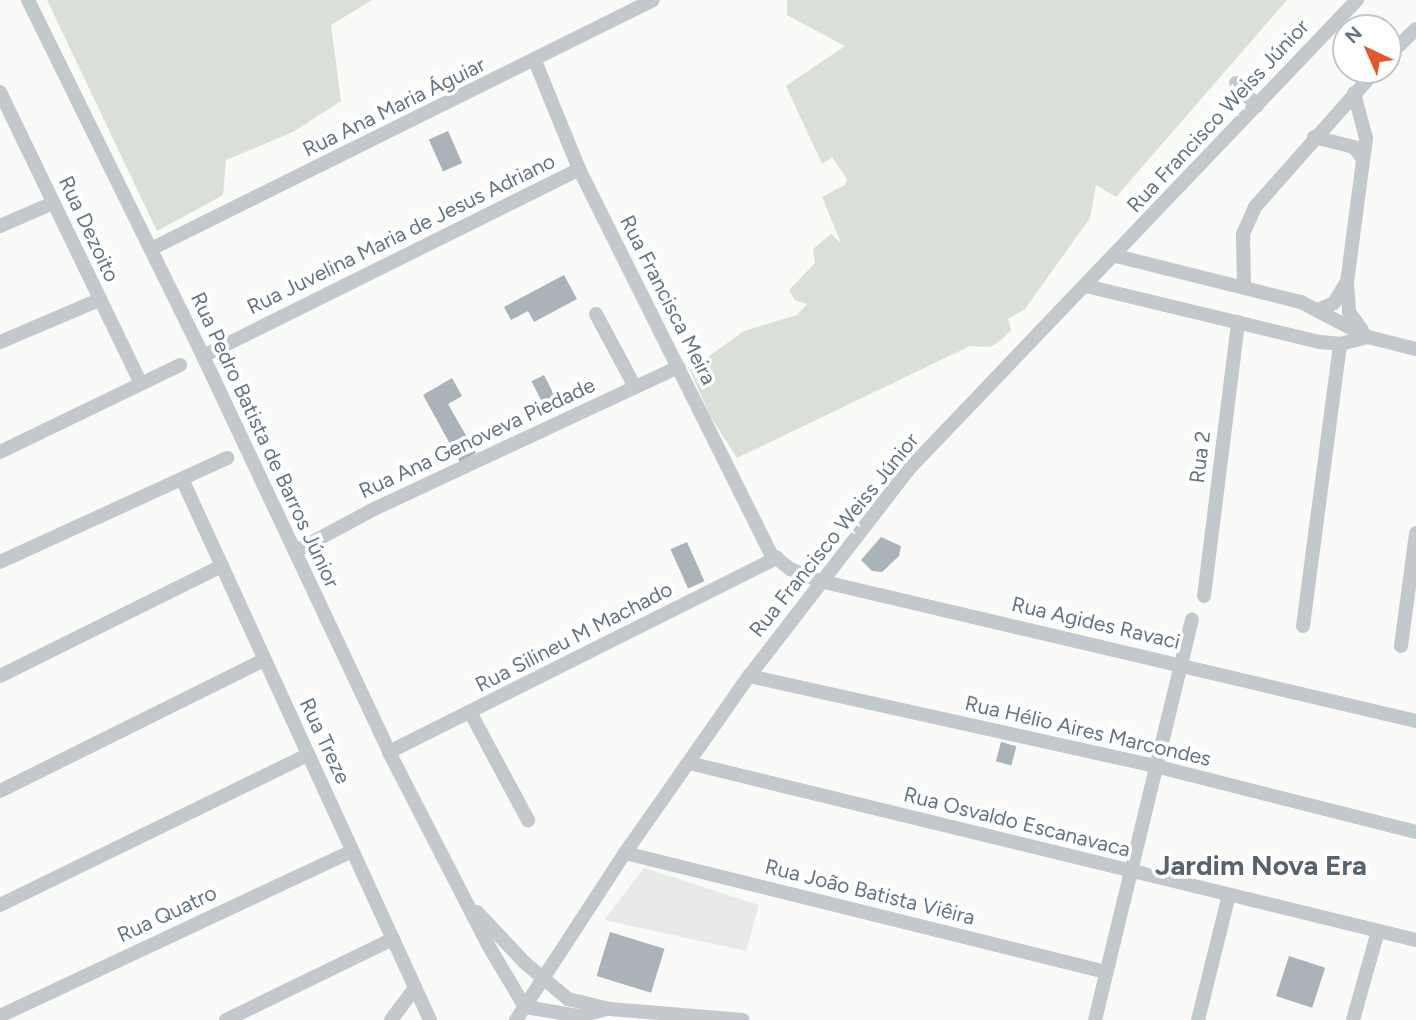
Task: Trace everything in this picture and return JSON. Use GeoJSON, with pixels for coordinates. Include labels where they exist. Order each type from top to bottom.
{"type":"FeatureCollection","features":[{"type":"Feature","properties":{"kind":"street","name":"Rua Pedro Batista de Barros Júnior"},"geometry":{"type":"LineString","coordinates":[[28,0],[203,356],[389,752],[464,898],[526,1007]]}},
{"type":"Feature","properties":{"kind":"street","name":"Rua Ana Maria Águiar"},"geometry":{"type":"LineString","coordinates":[[151,248],[535,61],[653,0]]}},
{"type":"Feature","properties":{"kind":"street","name":"Rua Francisco Weiss Júnior"},"geometry":{"type":"LineString","coordinates":[[516,1020],[625,853],[749,676],[820,580],[908,470],[1116,256],[1357,0]]}},
{"type":"Feature","properties":{"kind":"street"},"geometry":{"type":"LineString","coordinates":[[1402,42],[1416,29]]}},
{"type":"Feature","properties":{"kind":"street","name":"Rua Francisca Meira"},"geometry":{"type":"LineString","coordinates":[[535,61],[579,169],[774,556]]}},
{"type":"Feature","properties":{"kind":"street"},"geometry":{"type":"LineString","coordinates":[[1236,83],[1257,106]]}},
{"type":"Feature","properties":{"kind":"street"},"geometry":{"type":"LineString","coordinates":[[1244,287],[1243,234],[1249,220],[1272,184],[1363,84]]}},
{"type":"Feature","properties":{"kind":"street","name":"Rua Dezoito"},"geometry":{"type":"LineString","coordinates":[[0,92],[141,384]]}},
{"type":"Feature","properties":{"kind":"street"},"geometry":{"type":"LineString","coordinates":[[1354,93],[1366,138],[1347,282],[1349,312],[1368,337]]}},
{"type":"Feature","properties":{"kind":"street"},"geometry":{"type":"LineString","coordinates":[[1314,137],[1354,147],[1363,159]]}},
{"type":"Feature","properties":{"kind":"street","name":"Rua Juvelina Maria de Jesus Adriano"},"geometry":{"type":"LineString","coordinates":[[203,356],[579,169]]}},
{"type":"Feature","properties":{"kind":"street"},"geometry":{"type":"LineString","coordinates":[[0,226],[53,203]]}},
{"type":"Feature","properties":{"kind":"street"},"geometry":{"type":"LineString","coordinates":[[1116,256],[1244,287],[1318,310],[1368,337],[1416,349]]}},
{"type":"Feature","properties":{"kind":"street"},"geometry":{"type":"LineString","coordinates":[[1318,310],[1334,303],[1347,282]]}},
{"type":"Feature","properties":{"kind":"street"},"geometry":{"type":"LineString","coordinates":[[1086,286],[1238,323],[1340,344],[1368,337]]}},
{"type":"Feature","properties":{"kind":"street"},"geometry":{"type":"LineString","coordinates":[[0,342],[99,300]]}},
{"type":"Feature","properties":{"kind":"street"},"geometry":{"type":"LineString","coordinates":[[596,314],[635,387]]}},
{"type":"Feature","properties":{"kind":"street","name":"Rua 2"},"geometry":{"type":"LineString","coordinates":[[1204,596],[1238,323]]}},
{"type":"Feature","properties":{"kind":"street"},"geometry":{"type":"LineString","coordinates":[[1303,626],[1340,344]]}},
{"type":"Feature","properties":{"kind":"street"},"geometry":{"type":"LineString","coordinates":[[0,452],[180,365]]}},
{"type":"Feature","properties":{"kind":"street","name":"Rua Ana Genoveva Piedade"},"geometry":{"type":"LineString","coordinates":[[296,551],[374,509],[678,367]]}},
{"type":"Feature","properties":{"kind":"street"},"geometry":{"type":"LineString","coordinates":[[0,562],[227,458]]}},
{"type":"Feature","properties":{"kind":"street","name":"Rua Treze"},"geometry":{"type":"LineString","coordinates":[[182,480],[430,1020]]}},
{"type":"Feature","properties":{"kind":"street"},"geometry":{"type":"LineString","coordinates":[[1401,646],[1416,534]]}},
{"type":"Feature","properties":{"kind":"street","name":"Rua Agides Ravaci"},"geometry":{"type":"LineString","coordinates":[[774,556],[820,580],[1416,721]]}},
{"type":"Feature","properties":{"kind":"street","name":"Rua Silineu M Machado"},"geometry":{"type":"LineString","coordinates":[[389,752],[774,556]]}},
{"type":"Feature","properties":{"kind":"street"},"geometry":{"type":"LineString","coordinates":[[0,676],[222,566]]}},
{"type":"Feature","properties":{"kind":"street"},"geometry":{"type":"LineString","coordinates":[[1095,1020],[1179,664],[1192,620]]}},
{"type":"Feature","properties":{"kind":"street"},"geometry":{"type":"LineString","coordinates":[[0,790],[264,660]]}},
{"type":"Feature","properties":{"kind":"street","name":"Rua Hélio Aires Marcondes"},"geometry":{"type":"LineString","coordinates":[[749,676],[1155,766],[1416,832]]}},
{"type":"Feature","properties":{"kind":"street"},"geometry":{"type":"LineString","coordinates":[[470,712],[528,820]]}},
{"type":"Feature","properties":{"kind":"street"},"geometry":{"type":"LineString","coordinates":[[0,905],[308,755]]}},
{"type":"Feature","properties":{"kind":"street","name":"Rua Osvaldo Escanavaca"},"geometry":{"type":"LineString","coordinates":[[689,763],[1416,940]]}},
{"type":"Feature","properties":{"kind":"street","name":"Rua Quatro"},"geometry":{"type":"LineString","coordinates":[[0,1016],[352,850]]}},
{"type":"Feature","properties":{"kind":"street","name":"Rua João Batista Viêira"},"geometry":{"type":"LineString","coordinates":[[625,853],[1106,972]]}},
{"type":"Feature","properties":{"kind":"street"},"geometry":{"type":"LineString","coordinates":[[1198,1020],[1229,895]]}},
{"type":"Feature","properties":{"kind":"street","name":"Rua Pedro Batista de Barros Júnior"},"geometry":{"type":"LineString","coordinates":[[464,898],[542,979],[580,1013]]}},
{"type":"Feature","properties":{"kind":"street"},"geometry":{"type":"LineString","coordinates":[[1353,1020],[1378,931]]}},
{"type":"Feature","properties":{"kind":"street"},"geometry":{"type":"LineString","coordinates":[[226,1020],[393,939]]}},
{"type":"Feature","properties":{"kind":"street"},"geometry":{"type":"LineString","coordinates":[[391,1020],[415,988]]}},
{"type":"Feature","properties":{"kind":"street"},"geometry":{"type":"LineString","coordinates":[[526,1007],[580,1013],[610,1009],[702,1019],[743,1020]]}},
{"type":"Feature","properties":{"kind":"shaded area"},"geometry":{"type":"Polygon","coordinates":[[[47,0],[372,0],[331,25],[341,101],[293,132],[226,160],[223,195],[157,231],[47,0]]]}},
{"type":"Feature","properties":{"kind":"shaded area"},"geometry":{"type":"Polygon","coordinates":[[[787,0],[1287,0],[1116,197],[1096,185],[1090,218],[1025,309],[1008,319],[1011,330],[1001,340],[991,347],[970,346],[737,458],[710,416],[690,370],[744,331],[797,315],[807,304],[795,300],[789,290],[815,263],[813,249],[831,234],[841,243],[822,197],[845,185],[847,179],[832,157],[822,164],[786,86],[845,46],[787,15],[787,0]]]}},
{"type":"Feature","properties":{"kind":"shaded area"},"geometry":{"type":"Polygon","coordinates":[[[644,868],[759,905],[746,951],[604,920],[644,868]]]}},
{"type":"Feature","properties":{"kind":"building"},"geometry":{"type":"Polygon","coordinates":[[[448,131],[462,163],[443,172],[429,140],[448,131]]]}},
{"type":"Feature","properties":{"kind":"building"},"geometry":{"type":"Polygon","coordinates":[[[564,275],[577,299],[534,322],[528,311],[511,320],[504,307],[564,275]]]}},
{"type":"Feature","properties":{"kind":"building"},"geometry":{"type":"Polygon","coordinates":[[[544,375],[561,408],[548,414],[532,381],[544,375]]]}},
{"type":"Feature","properties":{"kind":"building"},"geometry":{"type":"Polygon","coordinates":[[[452,378],[462,396],[448,404],[476,453],[460,462],[423,395],[452,378]]]}},
{"type":"Feature","properties":{"kind":"building"},"geometry":{"type":"Polygon","coordinates":[[[881,537],[901,546],[899,556],[882,572],[872,571],[861,560],[881,537]]]}},
{"type":"Feature","properties":{"kind":"building"},"geometry":{"type":"Polygon","coordinates":[[[687,542],[704,581],[688,589],[671,549],[687,542]]]}},
{"type":"Feature","properties":{"kind":"building"},"geometry":{"type":"Polygon","coordinates":[[[1001,742],[1016,746],[1011,765],[996,761],[1001,742]]]}},
{"type":"Feature","properties":{"kind":"building"},"geometry":{"type":"Polygon","coordinates":[[[610,932],[665,949],[651,993],[597,976],[610,932]]]}},
{"type":"Feature","properties":{"kind":"building"},"geometry":{"type":"Polygon","coordinates":[[[1289,956],[1325,968],[1312,1008],[1276,996],[1289,956]]]}},
{"type":"Feature","properties":{"kind":"district","name":"Jardim Nova Era"},"geometry":{"type":"Point","coordinates":[1261,865]}}]}
